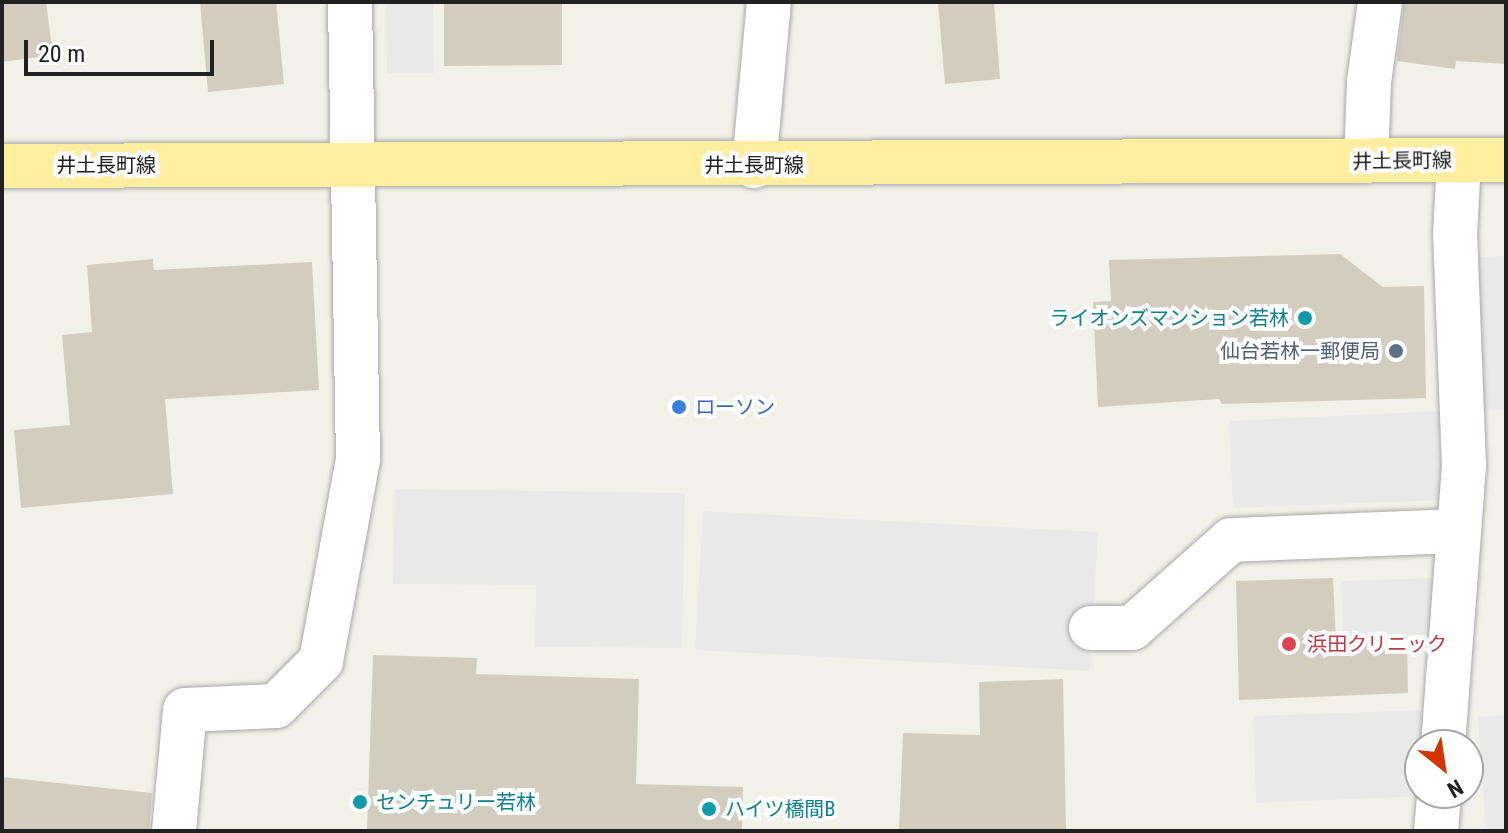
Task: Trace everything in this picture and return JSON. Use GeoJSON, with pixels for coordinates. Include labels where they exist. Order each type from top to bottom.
{"type":"FeatureCollection","features":[{"type":"Feature","properties":{"kind":"main road","name":"井土長町線"},"geometry":{"type":"LineString","coordinates":[[2,166],[754,166],[1506,160]]}},
{"type":"Feature","properties":{"kind":"street"},"geometry":{"type":"LineString","coordinates":[[174,831],[185,710],[276,706],[321,661],[358,460],[350,2]]}},
{"type":"Feature","properties":{"kind":"street"},"geometry":{"type":"LineString","coordinates":[[754,166],[769,2]]}},
{"type":"Feature","properties":{"kind":"street"},"geometry":{"type":"LineString","coordinates":[[1366,161],[1369,82],[1380,2]]}},
{"type":"Feature","properties":{"kind":"street"},"geometry":{"type":"LineString","coordinates":[[1444,729],[1464,466],[1455,235],[1459,160]]}},
{"type":"Feature","properties":{"kind":"street"},"geometry":{"type":"LineString","coordinates":[[1091,628],[1132,628],[1231,540],[1459,531]]}},
{"type":"Feature","properties":{"kind":"street"},"geometry":{"type":"LineString","coordinates":[[1436,831],[1438,809]]}},
{"type":"Feature","properties":{"kind":"shaded area"},"geometry":{"type":"Polygon","coordinates":[[[386,2],[433,2],[434,73],[387,73],[386,2]]]}},
{"type":"Feature","properties":{"kind":"shaded area"},"geometry":{"type":"Polygon","coordinates":[[[1506,256],[1506,410],[1482,411],[1478,257],[1506,256]]]}},
{"type":"Feature","properties":{"kind":"shaded area"},"geometry":{"type":"Polygon","coordinates":[[[1439,411],[1442,500],[1233,508],[1229,421],[1439,411]]]}},
{"type":"Feature","properties":{"kind":"shaded area"},"geometry":{"type":"Polygon","coordinates":[[[395,489],[685,493],[682,648],[535,647],[536,585],[393,584],[395,489]]]}},
{"type":"Feature","properties":{"kind":"shaded area"},"geometry":{"type":"Polygon","coordinates":[[[703,511],[1098,532],[1090,671],[695,650],[703,511]]]}},
{"type":"Feature","properties":{"kind":"shaded area"},"geometry":{"type":"Polygon","coordinates":[[[1438,578],[1439,634],[1343,638],[1341,581],[1438,578]]]}},
{"type":"Feature","properties":{"kind":"shaded area"},"geometry":{"type":"Polygon","coordinates":[[[1425,710],[1426,729],[1404,729],[1404,797],[1256,803],[1253,716],[1425,710]]]}},
{"type":"Feature","properties":{"kind":"shaded area"},"geometry":{"type":"Polygon","coordinates":[[[1506,715],[1506,831],[1486,831],[1484,729],[1479,729],[1478,717],[1506,715]]]}},
{"type":"Feature","properties":{"kind":"building"},"geometry":{"type":"Polygon","coordinates":[[[2,2],[46,2],[53,55],[2,62],[2,2]]]}},
{"type":"Feature","properties":{"kind":"building"},"geometry":{"type":"Polygon","coordinates":[[[200,2],[276,2],[284,84],[208,92],[200,2]]]}},
{"type":"Feature","properties":{"kind":"building"},"geometry":{"type":"Polygon","coordinates":[[[444,2],[562,2],[562,65],[444,66],[444,2]]]}},
{"type":"Feature","properties":{"kind":"building"},"geometry":{"type":"Polygon","coordinates":[[[938,2],[994,2],[1000,79],[945,84],[938,2]]]}},
{"type":"Feature","properties":{"kind":"building"},"geometry":{"type":"Polygon","coordinates":[[[1404,2],[1506,2],[1506,64],[1456,61],[1455,69],[1397,61],[1404,2]]]}},
{"type":"Feature","properties":{"kind":"building","name":"ライオンズマンション若林"},"geometry":{"type":"Polygon","coordinates":[[[1340,254],[1383,287],[1424,286],[1426,398],[1222,404],[1219,399],[1098,407],[1093,302],[1111,301],[1109,260],[1340,254]]]}},
{"type":"Feature","properties":{"kind":"building"},"geometry":{"type":"Polygon","coordinates":[[[153,259],[154,270],[312,262],[319,390],[165,399],[173,494],[21,508],[14,430],[70,425],[62,335],[92,332],[87,265],[153,259]]]}},
{"type":"Feature","properties":{"kind":"building"},"geometry":{"type":"Polygon","coordinates":[[[1333,578],[1336,642],[1407,639],[1408,693],[1239,700],[1236,581],[1333,578]]]}},
{"type":"Feature","properties":{"kind":"building"},"geometry":{"type":"Polygon","coordinates":[[[373,655],[477,658],[476,674],[639,679],[636,784],[743,787],[742,831],[367,831],[373,655]]]}},
{"type":"Feature","properties":{"kind":"building"},"geometry":{"type":"Polygon","coordinates":[[[1063,679],[1066,831],[899,831],[903,733],[980,735],[979,682],[1063,679]]]}},
{"type":"Feature","properties":{"kind":"building"},"geometry":{"type":"Polygon","coordinates":[[[2,777],[152,793],[149,831],[2,831],[2,777]]]}},
{"type":"Feature","properties":{"kind":"place","name":"ライオンズマンション若林"},"geometry":{"type":"Point","coordinates":[1305,318]}},
{"type":"Feature","properties":{"kind":"place","name":"仙台若林一郵便局"},"geometry":{"type":"Point","coordinates":[1396,351]}},
{"type":"Feature","properties":{"kind":"place","name":"ローソン"},"geometry":{"type":"Point","coordinates":[679,407]}},
{"type":"Feature","properties":{"kind":"place","name":"浜田クリニック"},"geometry":{"type":"Point","coordinates":[1289,644]}},
{"type":"Feature","properties":{"kind":"place","name":"センチュリー若林"},"geometry":{"type":"Point","coordinates":[360,802]}},
{"type":"Feature","properties":{"kind":"place","name":"ハイツ橋間B"},"geometry":{"type":"Point","coordinates":[709,809]}}]}
